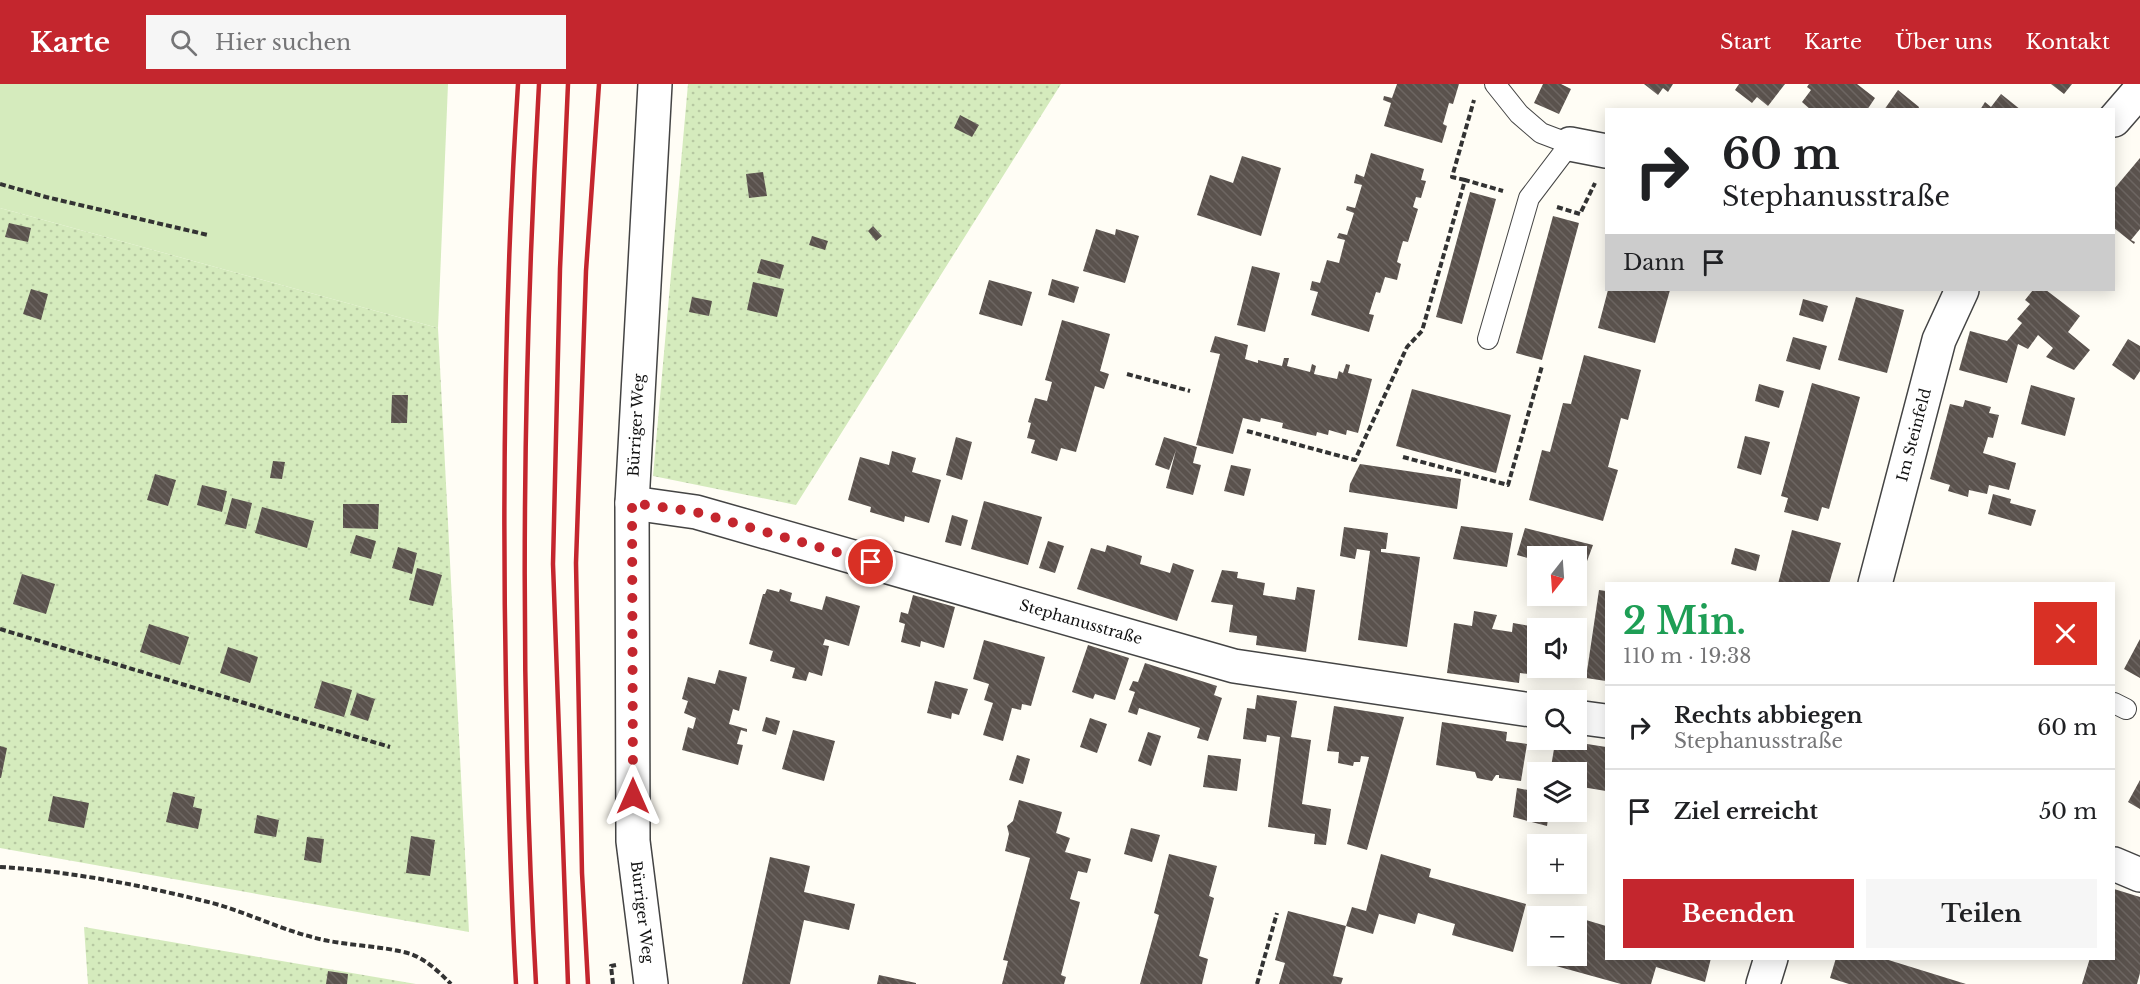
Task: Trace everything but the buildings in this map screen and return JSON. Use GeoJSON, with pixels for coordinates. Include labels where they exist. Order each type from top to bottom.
{"type":"FeatureCollection","features":[{"type":"Feature","properties":{"kind":"street","name":"Bürriger Weg"},"geometry":{"type":"LineString","coordinates":[[651,984],[633,841],[632,503],[655,84]]}},
{"type":"Feature","properties":{"kind":"street"},"geometry":{"type":"LineString","coordinates":[[2115,119],[2140,90]]}},
{"type":"Feature","properties":{"kind":"street"},"geometry":{"type":"LineString","coordinates":[[1569,144],[1605,151]]}},
{"type":"Feature","properties":{"kind":"street","name":"Im Steinfeld"},"geometry":{"type":"LineString","coordinates":[[1876,582],[1939,340],[1959,291]]}},
{"type":"Feature","properties":{"kind":"street","name":"Stephanusstraße"},"geometry":{"type":"LineString","coordinates":[[632,503],[696,512],[1234,666],[1527,709]]}},
{"type":"Feature","properties":{"kind":"street"},"geometry":{"type":"LineString","coordinates":[[1587,718],[1605,721]]}},
{"type":"Feature","properties":{"kind":"street"},"geometry":{"type":"LineString","coordinates":[[2115,864],[2140,875]]}},
{"type":"Feature","properties":{"kind":"street"},"geometry":{"type":"LineString","coordinates":[[1763,984],[1770,960]]}},
{"type":"Feature","properties":{"kind":"lane"},"geometry":{"type":"LineString","coordinates":[[1488,339],[1529,198],[1569,144],[1541,132],[1519,114],[1495,84]]}},
{"type":"Feature","properties":{"kind":"path"},"geometry":{"type":"LineString","coordinates":[[1465,180],[1452,177],[1476,94]]}},
{"type":"Feature","properties":{"kind":"path"},"geometry":{"type":"LineString","coordinates":[[0,184],[46,198],[208,235]]}},
{"type":"Feature","properties":{"kind":"path"},"geometry":{"type":"LineString","coordinates":[[1247,431],[1355,460],[1407,347],[1422,332]]}},
{"type":"Feature","properties":{"kind":"path"},"geometry":{"type":"LineString","coordinates":[[1403,458],[1508,485],[1542,366]]}},
{"type":"Feature","properties":{"kind":"path"},"geometry":{"type":"LineString","coordinates":[[1127,374],[1190,391]]}},
{"type":"Feature","properties":{"kind":"path"},"geometry":{"type":"LineString","coordinates":[[0,629],[390,747]]}},
{"type":"Feature","properties":{"kind":"path"},"geometry":{"type":"LineString","coordinates":[[0,867],[83,877],[157,891],[222,906],[251,915],[280,929],[315,938],[411,954],[433,966],[451,984]]}},
{"type":"Feature","properties":{"kind":"path"},"geometry":{"type":"LineString","coordinates":[[1257,984],[1277,913]]}},
{"type":"Feature","properties":{"kind":"green space"},"geometry":{"type":"Polygon","coordinates":[[[0,84],[448,84],[438,328],[0,208],[0,84]]]}},
{"type":"Feature","properties":{"kind":"green space"},"geometry":{"type":"Polygon","coordinates":[[[688,84],[1061,84],[796,505],[653,476],[688,84]]]}},
{"type":"Feature","properties":{"kind":"green space"},"geometry":{"type":"Polygon","coordinates":[[[0,208],[438,328],[469,932],[0,848],[0,208]]]}},
{"type":"Feature","properties":{"kind":"green space"},"geometry":{"type":"Polygon","coordinates":[[[84,927],[416,984],[88,984],[84,927]]]}},
{"type":"Feature","properties":{"kind":"railway"},"geometry":{"type":"LineString","coordinates":[[516,984],[508,797],[504,535],[507,309],[518,84]]}},
{"type":"Feature","properties":{"kind":"railway"},"geometry":{"type":"LineString","coordinates":[[536,984],[527,759],[525,534],[529,309],[539,84]]}},
{"type":"Feature","properties":{"kind":"railway"},"geometry":{"type":"LineString","coordinates":[[568,84],[560,269],[553,564],[568,984]]}},
{"type":"Feature","properties":{"kind":"railway"},"geometry":{"type":"LineString","coordinates":[[588,984],[582,873],[576,563],[586,271],[599,84]]}},
{"type":"Feature","properties":{"kind":"route"},"geometry":{"type":"LineString","coordinates":[[633,796],[632,503],[696,512],[871,562]]}}]}
